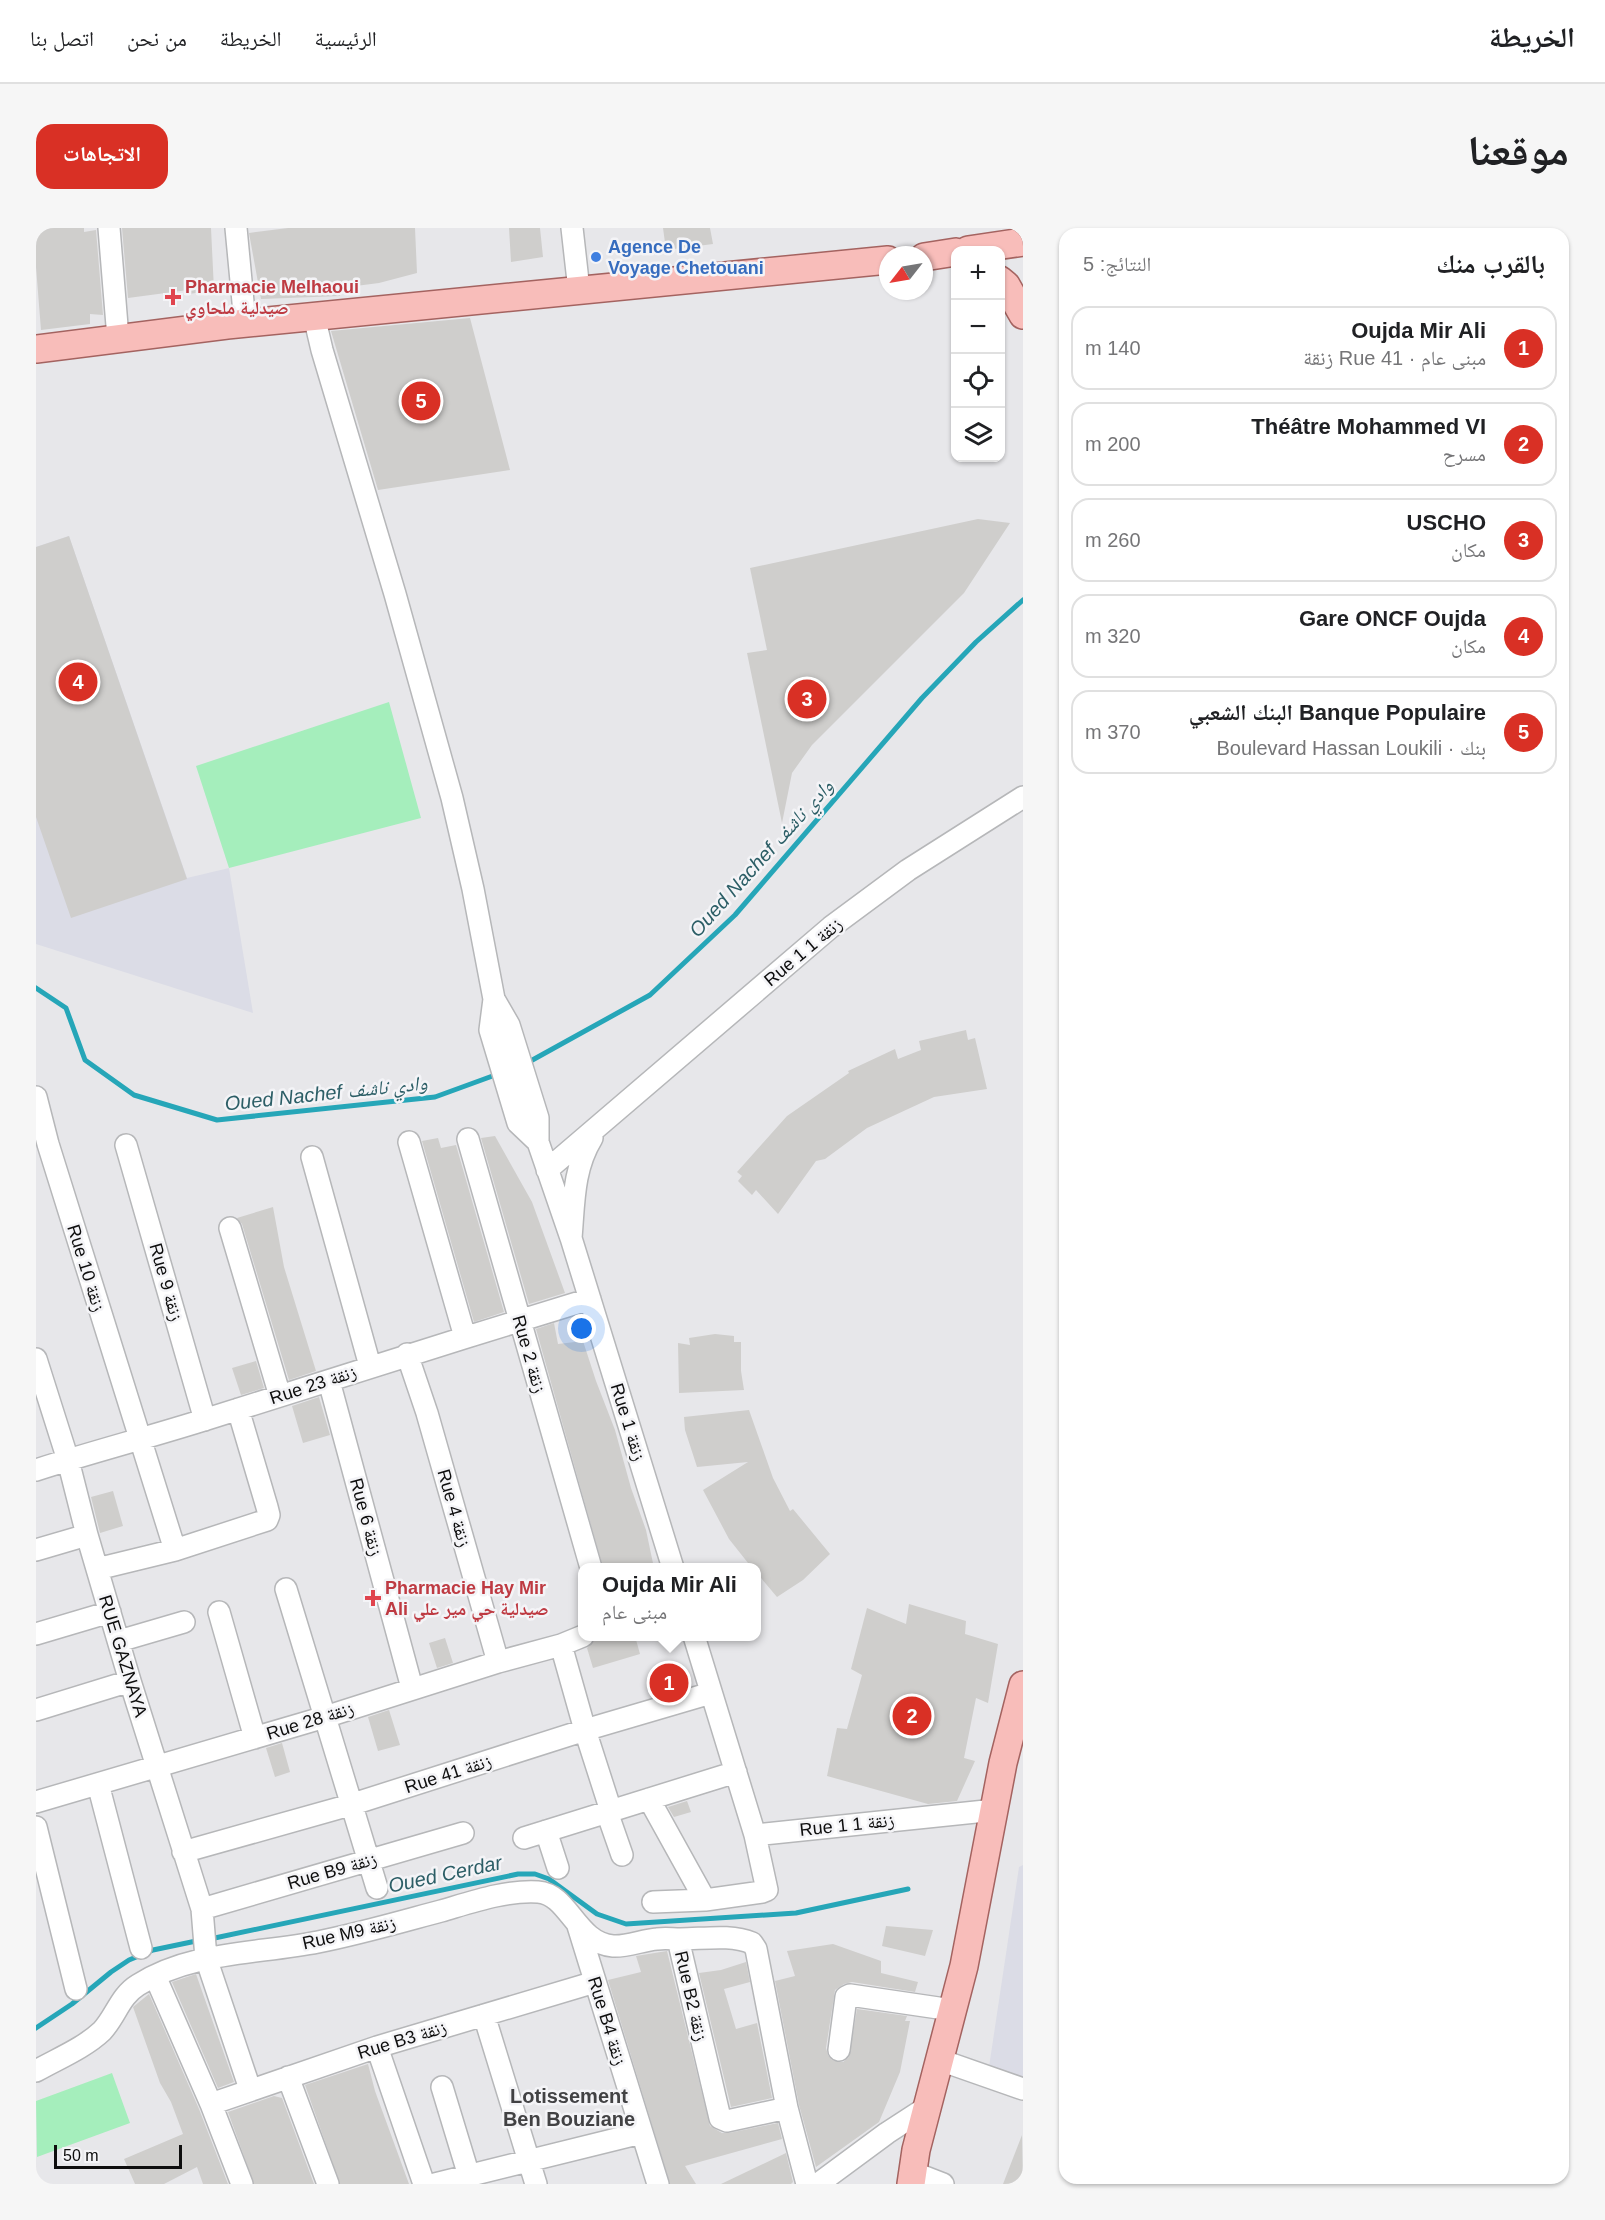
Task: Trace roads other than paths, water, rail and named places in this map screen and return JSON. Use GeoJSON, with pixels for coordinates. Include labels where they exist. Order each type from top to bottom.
{"type":"FeatureCollection","features":[{"type":"Feature","properties":{"kind":"main road"},"geometry":{"type":"LineString","coordinates":[[996,246],[1023,242]]}},
{"type":"Feature","properties":{"kind":"main road"},"geometry":{"type":"LineString","coordinates":[[36,349],[245,323],[879,261]]}},
{"type":"Feature","properties":{"kind":"main road"},"geometry":{"type":"LineString","coordinates":[[1005,284],[1023,315]]}},
{"type":"Feature","properties":{"kind":"main road"},"geometry":{"type":"LineString","coordinates":[[912,2178],[927,2107],[973,1926],[1003,1763],[1021,1699]]}},
{"type":"Feature","properties":{"kind":"street"},"geometry":{"type":"LineString","coordinates":[[109,228],[118,338]]}},
{"type":"Feature","properties":{"kind":"street"},"geometry":{"type":"LineString","coordinates":[[236,228],[245,323]]}},
{"type":"Feature","properties":{"kind":"street"},"geometry":{"type":"LineString","coordinates":[[572,228],[579,290]]}},
{"type":"Feature","properties":{"kind":"street"},"geometry":{"type":"LineString","coordinates":[[314,316],[452,798],[473,889],[499,1027],[528,1121],[538,1142],[572,1238]]}},
{"type":"Feature","properties":{"kind":"street","name":"Rue 1 زنقة 1"},"geometry":{"type":"LineString","coordinates":[[547,1170],[831,927],[873,894],[916,864],[1023,797]]}},
{"type":"Feature","properties":{"kind":"street","name":"Rue 10 زنقة"},"geometry":{"type":"LineString","coordinates":[[36,1097],[48,1144],[175,1550]]}},
{"type":"Feature","properties":{"kind":"street","name":"Rue 1 زنقة 1"},"geometry":{"type":"LineString","coordinates":[[583,1276],[572,1238],[575,1181],[585,1149],[599,1127]]}},
{"type":"Feature","properties":{"kind":"street","name":"Rue 2 زنقة"},"geometry":{"type":"LineString","coordinates":[[468,1140],[590,1563]]}},
{"type":"Feature","properties":{"kind":"street"},"geometry":{"type":"LineString","coordinates":[[410,1142],[465,1336]]}},
{"type":"Feature","properties":{"kind":"street","name":"Rue 9 زنقة"},"geometry":{"type":"LineString","coordinates":[[126,1145],[205,1420]]}},
{"type":"Feature","properties":{"kind":"street"},"geometry":{"type":"LineString","coordinates":[[312,1157],[370,1366]]}},
{"type":"Feature","properties":{"kind":"street"},"geometry":{"type":"LineString","coordinates":[[230,1228],[280,1396]]}},
{"type":"Feature","properties":{"kind":"street","name":"Rue زنقة 1"},"geometry":{"type":"LineString","coordinates":[[583,1276],[671,1563]]}},
{"type":"Feature","properties":{"kind":"street","name":"Rue 23 زنقة"},"geometry":{"type":"LineString","coordinates":[[36,1470],[205,1420],[407,1354],[590,1299]]}},
{"type":"Feature","properties":{"kind":"street","name":"Rue 4 زنقة"},"geometry":{"type":"LineString","coordinates":[[407,1354],[427,1413],[498,1662]]}},
{"type":"Feature","properties":{"kind":"street","name":"RUE GAZNAYA"},"geometry":{"type":"LineString","coordinates":[[36,1359],[68,1460],[87,1535],[130,1681],[202,1909],[205,1948],[250,2090]]}},
{"type":"Feature","properties":{"kind":"street","name":"Rue 6 زنقة"},"geometry":{"type":"LineString","coordinates":[[329,1381],[412,1688]]}},
{"type":"Feature","properties":{"kind":"street"},"geometry":{"type":"LineString","coordinates":[[97,1569],[175,1550],[267,1520],[269,1515],[264,1495],[238,1409]]}},
{"type":"Feature","properties":{"kind":"street"},"geometry":{"type":"LineString","coordinates":[[36,1550],[87,1535]]}},
{"type":"Feature","properties":{"kind":"street"},"geometry":{"type":"LineString","coordinates":[[286,1589],[377,1888]]}},
{"type":"Feature","properties":{"kind":"street"},"geometry":{"type":"LineString","coordinates":[[36,1634],[110,1612]]}},
{"type":"Feature","properties":{"kind":"street"},"geometry":{"type":"LineString","coordinates":[[219,1612],[255,1738]]}},
{"type":"Feature","properties":{"kind":"street"},"geometry":{"type":"LineString","coordinates":[[119,1641],[184,1622]]}},
{"type":"Feature","properties":{"kind":"street","name":"Rue 28 زنقة"},"geometry":{"type":"LineString","coordinates":[[36,1802],[325,1717],[578,1638]]}},
{"type":"Feature","properties":{"kind":"street"},"geometry":{"type":"LineString","coordinates":[[653,1902],[705,1900],[767,1890],[755,1835],[695,1641]]}},
{"type":"Feature","properties":{"kind":"street"},"geometry":{"type":"LineString","coordinates":[[561,1645],[622,1855]]}},
{"type":"Feature","properties":{"kind":"street"},"geometry":{"type":"LineString","coordinates":[[36,1710],[130,1681]]}},
{"type":"Feature","properties":{"kind":"street","name":"Rue 41 زنقة"},"geometry":{"type":"LineString","coordinates":[[183,1852],[351,1805],[585,1730],[711,1693]]}},
{"type":"Feature","properties":{"kind":"street"},"geometry":{"type":"LineString","coordinates":[[524,1838],[736,1772]]}},
{"type":"Feature","properties":{"kind":"street"},"geometry":{"type":"LineString","coordinates":[[98,1784],[141,1948]]}},
{"type":"Feature","properties":{"kind":"street"},"geometry":{"type":"LineString","coordinates":[[649,1799],[705,1900]]}},
{"type":"Feature","properties":{"kind":"street","name":"Rue 1 زنقة 1"},"geometry":{"type":"LineString","coordinates":[[755,1835],[993,1821]]}},
{"type":"Feature","properties":{"kind":"street"},"geometry":{"type":"LineString","coordinates":[[36,1827],[76,1989]]}},
{"type":"Feature","properties":{"kind":"street"},"geometry":{"type":"LineString","coordinates":[[546,1831],[558,1868]]}},
{"type":"Feature","properties":{"kind":"street","name":"Rue B9 زنقة"},"geometry":{"type":"LineString","coordinates":[[202,1909],[463,1833]]}},
{"type":"Feature","properties":{"kind":"street","name":"Rue M9 زنقة"},"geometry":{"type":"LineString","coordinates":[[36,2071],[89,2041],[102,2031],[125,1995],[138,1985],[205,1948],[318,1942],[489,1897],[522,1892],[547,1893],[594,1940],[614,1946],[659,1938],[678,1939]]}},
{"type":"Feature","properties":{"kind":"street","name":"Rue B4 زنقة"},"geometry":{"type":"LineString","coordinates":[[578,1926],[658,2184]]}},
{"type":"Feature","properties":{"kind":"street","name":"Rue B2 زنقة"},"geometry":{"type":"LineString","coordinates":[[787,2108],[726,2121],[720,2118],[678,1939],[739,1939],[752,1943],[756,1949],[787,2108],[807,2184]]}},
{"type":"Feature","properties":{"kind":"street"},"geometry":{"type":"LineString","coordinates":[[155,1976],[211,2104],[242,2184]]}},
{"type":"Feature","properties":{"kind":"street","name":"Rue B3 زنقة"},"geometry":{"type":"LineString","coordinates":[[211,2104],[377,2047],[595,1982]]}},
{"type":"Feature","properties":{"kind":"street"},"geometry":{"type":"LineString","coordinates":[[839,2050],[846,1997],[850,1995],[952,2010]]}},
{"type":"Feature","properties":{"kind":"street"},"geometry":{"type":"LineString","coordinates":[[484,2015],[536,2184]]}},
{"type":"Feature","properties":{"kind":"street"},"geometry":{"type":"LineString","coordinates":[[377,2047],[424,2184]]}},
{"type":"Feature","properties":{"kind":"street"},"geometry":{"type":"LineString","coordinates":[[940,2060],[1023,2089]]}},
{"type":"Feature","properties":{"kind":"street"},"geometry":{"type":"LineString","coordinates":[[288,2077],[328,2184]]}},
{"type":"Feature","properties":{"kind":"street"},"geometry":{"type":"LineString","coordinates":[[442,2087],[469,2176]]}},
{"type":"Feature","properties":{"kind":"street"},"geometry":{"type":"LineString","coordinates":[[818,2184],[887,2133],[927,2107]]}},
{"type":"Feature","properties":{"kind":"street"},"geometry":{"type":"LineString","coordinates":[[435,2184],[641,2133]]}},
{"type":"Feature","properties":{"kind":"street"},"geometry":{"type":"LineString","coordinates":[[912,2178],[943,2184]]}},
{"type":"Feature","properties":{"kind":"waterway","name":"Oued Nachef وادي ناشف"},"geometry":{"type":"LineString","coordinates":[[527,1063],[650,995],[735,915],[922,698],[976,642],[1023,600]]}},
{"type":"Feature","properties":{"kind":"waterway","name":"Oued Nachef وادي ناشف"},"geometry":{"type":"LineString","coordinates":[[36,988],[66,1008],[85,1060],[134,1095],[217,1120],[435,1097],[498,1074]]}},
{"type":"Feature","properties":{"kind":"waterway","name":"Oued Cerdar"},"geometry":{"type":"LineString","coordinates":[[210,1939],[518,1874],[535,1874],[549,1879],[597,1914],[626,1924],[796,1913],[908,1889]]}},
{"type":"Feature","properties":{"kind":"waterway","name":"Oued Cerdar"},"geometry":{"type":"LineString","coordinates":[[36,2028],[72,2004],[129,1960],[153,1950],[201,1940]]}},
{"type":"Feature","properties":{"kind":"place","name":"Agence De Voyage Chetouani"},"geometry":{"type":"Point","coordinates":[596,257]}},
{"type":"Feature","properties":{"kind":"place","name":"Pharmacie Melhaoui صيدلية ملحاوي"},"geometry":{"type":"Point","coordinates":[173,297]}},
{"type":"Feature","properties":{"kind":"place","name":"Banque Populaire البنك الشعبي"},"geometry":{"type":"Point","coordinates":[421,401]}},
{"type":"Feature","properties":{"kind":"place","name":"Gare ONCF Oujda"},"geometry":{"type":"Point","coordinates":[78,682]}},
{"type":"Feature","properties":{"kind":"place","name":"USCHO"},"geometry":{"type":"Point","coordinates":[807,699]}},
{"type":"Feature","properties":{"kind":"place","name":"Pharmacie Hay Mir Ali صيدلية حي مير علي"},"geometry":{"type":"Point","coordinates":[373,1598]}},
{"type":"Feature","properties":{"kind":"place","name":"Oujda Mir Ali"},"geometry":{"type":"Point","coordinates":[669,1683]}},
{"type":"Feature","properties":{"kind":"place","name":"Théâtre Mohammed VI"},"geometry":{"type":"Point","coordinates":[912,1716]}},
{"type":"Feature","properties":{"kind":"district","name":"Lotissement Ben Bouziane"},"geometry":{"type":"Point","coordinates":[569,2108]}}]}
